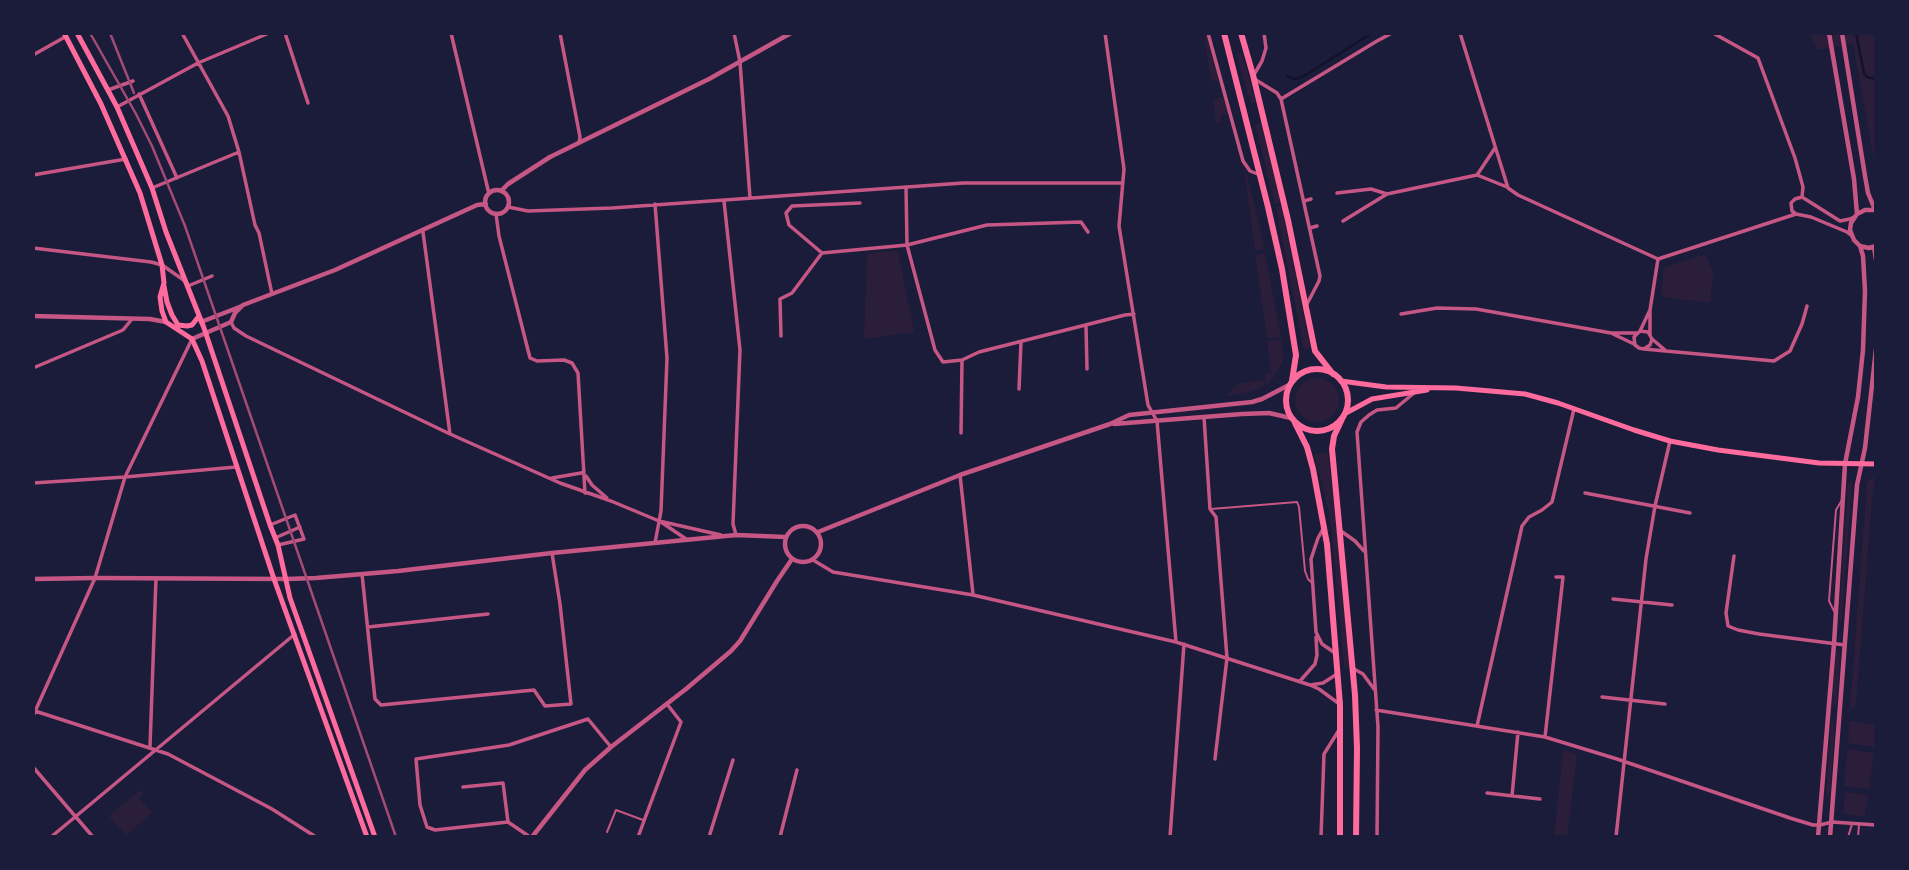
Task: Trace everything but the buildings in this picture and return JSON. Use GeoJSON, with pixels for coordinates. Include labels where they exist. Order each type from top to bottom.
{"type":"FeatureCollection","features":[{"type":"Feature","properties":{"kind":"main road"},"geometry":{"type":"LineString","coordinates":[[77,33],[117,107],[152,188],[166,232],[206,333],[278,545],[289,598],[375,837]]}},
{"type":"Feature","properties":{"kind":"main road"},"geometry":{"type":"LineString","coordinates":[[1224,33],[1260,175],[1290,314],[1296,355],[1285,400],[1286,408],[1307,447],[1325,527],[1340,705],[1340,837]]}},
{"type":"Feature","properties":{"kind":"main road"},"geometry":{"type":"LineString","coordinates":[[1241,33],[1288,220],[1315,351],[1341,381],[1348,398],[1332,445],[1353,669],[1357,748],[1356,837]]}},
{"type":"Feature","properties":{"kind":"main road"},"geometry":{"type":"LineString","coordinates":[[65,35],[101,104],[140,193],[162,265],[167,302],[178,325]]}},
{"type":"Feature","properties":{"kind":"main road"},"geometry":{"type":"LineString","coordinates":[[164,283],[160,297],[166,322],[192,339],[202,361],[274,579],[367,837]]}},
{"type":"Feature","properties":{"kind":"main road"},"geometry":{"type":"LineString","coordinates":[[166,322],[187,326],[200,319]]}},
{"type":"Feature","properties":{"kind":"main road"},"geometry":{"type":"LineString","coordinates":[[1291,383],[1300,374],[1311,369],[1334,374]]}},
{"type":"Feature","properties":{"kind":"main road"},"geometry":{"type":"LineString","coordinates":[[1341,381],[1386,387],[1525,394],[1670,441],[1819,463],[1876,464]]}},
{"type":"Feature","properties":{"kind":"main road"},"geometry":{"type":"LineString","coordinates":[[1293,421],[1303,429],[1318,432],[1334,427],[1344,416],[1372,399],[1441,388]]}},
{"type":"Feature","properties":{"kind":"street"},"geometry":{"type":"LineString","coordinates":[[181,33],[228,116],[272,294]]}},
{"type":"Feature","properties":{"kind":"street"},"geometry":{"type":"LineString","coordinates":[[117,107],[198,63],[270,33]]}},
{"type":"Feature","properties":{"kind":"street"},"geometry":{"type":"LineString","coordinates":[[285,33],[308,103]]}},
{"type":"Feature","properties":{"kind":"street"},"geometry":{"type":"LineString","coordinates":[[451,33],[487,182],[489,194],[486,204],[489,210],[496,214],[508,207],[509,200],[505,193],[495,190],[489,194]]}},
{"type":"Feature","properties":{"kind":"street"},"geometry":{"type":"LineString","coordinates":[[560,33],[579,143]]}},
{"type":"Feature","properties":{"kind":"street"},"geometry":{"type":"LineString","coordinates":[[734,33],[740,62],[750,198]]}},
{"type":"Feature","properties":{"kind":"street"},"geometry":{"type":"LineString","coordinates":[[501,191],[550,157],[740,62],[791,33]]}},
{"type":"Feature","properties":{"kind":"street"},"geometry":{"type":"LineString","coordinates":[[1105,33],[1124,169],[1119,226],[1148,405],[1155,416],[1176,642]]}},
{"type":"Feature","properties":{"kind":"street"},"geometry":{"type":"LineString","coordinates":[[1208,33],[1240,152],[1250,172],[1260,175]]}},
{"type":"Feature","properties":{"kind":"street"},"geometry":{"type":"LineString","coordinates":[[1264,33],[1266,48],[1254,77],[1277,93],[1281,99],[1319,281],[1306,305]]}},
{"type":"Feature","properties":{"kind":"street"},"geometry":{"type":"LineString","coordinates":[[1281,99],[1392,33]]}},
{"type":"Feature","properties":{"kind":"street"},"geometry":{"type":"LineString","coordinates":[[1460,33],[1508,188]]}},
{"type":"Feature","properties":{"kind":"street"},"geometry":{"type":"LineString","coordinates":[[1713,33],[1758,58],[1795,158],[1803,187],[1802,197]]}},
{"type":"Feature","properties":{"kind":"street"},"geometry":{"type":"LineString","coordinates":[[1829,33],[1854,178],[1856,215],[1851,223],[1852,236]]}},
{"type":"Feature","properties":{"kind":"street"},"geometry":{"type":"LineString","coordinates":[[1802,197],[1840,220],[1865,210],[1875,210],[1868,194],[1842,33]]}},
{"type":"Feature","properties":{"kind":"street"},"geometry":{"type":"LineString","coordinates":[[33,55],[65,35]]}},
{"type":"Feature","properties":{"kind":"street"},"geometry":{"type":"LineString","coordinates":[[108,90],[134,81]]}},
{"type":"Feature","properties":{"kind":"street"},"geometry":{"type":"LineString","coordinates":[[139,94],[177,178]]}},
{"type":"Feature","properties":{"kind":"street"},"geometry":{"type":"LineString","coordinates":[[1477,175],[1495,147]]}},
{"type":"Feature","properties":{"kind":"street"},"geometry":{"type":"LineString","coordinates":[[152,188],[239,152]]}},
{"type":"Feature","properties":{"kind":"street"},"geometry":{"type":"LineString","coordinates":[[33,175],[126,159]]}},
{"type":"Feature","properties":{"kind":"street"},"geometry":{"type":"LineString","coordinates":[[1343,221],[1387,194],[1477,175],[1658,259],[1798,214],[1808,209],[1807,201]]}},
{"type":"Feature","properties":{"kind":"street"},"geometry":{"type":"LineString","coordinates":[[508,207],[528,211],[612,208],[963,183],[1122,183]]}},
{"type":"Feature","properties":{"kind":"street"},"geometry":{"type":"LineString","coordinates":[[906,187],[907,245],[935,350],[943,362],[962,360],[979,352],[1134,314]]}},
{"type":"Feature","properties":{"kind":"street"},"geometry":{"type":"LineString","coordinates":[[1337,193],[1371,189],[1387,194]]}},
{"type":"Feature","properties":{"kind":"street"},"geometry":{"type":"LineString","coordinates":[[1802,197],[1791,204],[1793,211],[1847,232],[1860,246],[1865,290],[1858,397],[1845,464],[1818,837]]}},
{"type":"Feature","properties":{"kind":"street"},"geometry":{"type":"LineString","coordinates":[[1304,201],[1311,199]]}},
{"type":"Feature","properties":{"kind":"street"},"geometry":{"type":"LineString","coordinates":[[724,201],[740,350],[733,524],[736,535]]}},
{"type":"Feature","properties":{"kind":"street"},"geometry":{"type":"LineString","coordinates":[[860,203],[792,206],[786,213],[789,225],[822,253],[907,245],[987,225],[1081,222],[1088,232]]}},
{"type":"Feature","properties":{"kind":"street"},"geometry":{"type":"LineString","coordinates":[[200,319],[335,270],[477,205],[486,204]]}},
{"type":"Feature","properties":{"kind":"street"},"geometry":{"type":"LineString","coordinates":[[654,204],[667,358],[661,511],[655,543]]}},
{"type":"Feature","properties":{"kind":"street"},"geometry":{"type":"LineString","coordinates":[[496,214],[530,358],[537,361],[564,360],[572,363],[578,373],[585,493]]}},
{"type":"Feature","properties":{"kind":"street"},"geometry":{"type":"LineString","coordinates":[[1310,228],[1317,226]]}},
{"type":"Feature","properties":{"kind":"street"},"geometry":{"type":"LineString","coordinates":[[423,232],[450,434]]}},
{"type":"Feature","properties":{"kind":"street"},"geometry":{"type":"LineString","coordinates":[[33,246],[151,262],[162,265],[187,284],[212,276]]}},
{"type":"Feature","properties":{"kind":"street"},"geometry":{"type":"LineString","coordinates":[[1860,246],[1875,247],[1876,260]]}},
{"type":"Feature","properties":{"kind":"street"},"geometry":{"type":"LineString","coordinates":[[782,336],[780,299],[792,293],[822,253]]}},
{"type":"Feature","properties":{"kind":"street"},"geometry":{"type":"LineString","coordinates":[[1644,349],[1650,345],[1650,310],[1658,259]]}},
{"type":"Feature","properties":{"kind":"street"},"geometry":{"type":"LineString","coordinates":[[243,305],[231,322],[192,339],[125,477],[95,578],[34,712],[168,754],[272,809],[316,837]]}},
{"type":"Feature","properties":{"kind":"street"},"geometry":{"type":"LineString","coordinates":[[1611,333],[1644,349],[1774,361],[1790,351],[1807,306]]}},
{"type":"Feature","properties":{"kind":"street"},"geometry":{"type":"LineString","coordinates":[[1401,314],[1437,308],[1476,309],[1611,333],[1645,331],[1667,351]]}},
{"type":"Feature","properties":{"kind":"street"},"geometry":{"type":"LineString","coordinates":[[1635,345],[1634,337],[1650,310]]}},
{"type":"Feature","properties":{"kind":"street"},"geometry":{"type":"LineString","coordinates":[[33,316],[150,319],[166,322]]}},
{"type":"Feature","properties":{"kind":"street"},"geometry":{"type":"LineString","coordinates":[[33,368],[123,330],[132,319]]}},
{"type":"Feature","properties":{"kind":"street"},"geometry":{"type":"LineString","coordinates":[[231,322],[246,336],[450,434],[585,493],[659,521],[723,536]]}},
{"type":"Feature","properties":{"kind":"street"},"geometry":{"type":"LineString","coordinates":[[1086,325],[1087,369]]}},
{"type":"Feature","properties":{"kind":"street"},"geometry":{"type":"LineString","coordinates":[[1019,389],[1021,341]]}},
{"type":"Feature","properties":{"kind":"street"},"geometry":{"type":"LineString","coordinates":[[1830,837],[1857,485],[1865,448],[1876,349]]}},
{"type":"Feature","properties":{"kind":"street"},"geometry":{"type":"LineString","coordinates":[[961,433],[962,360]]}},
{"type":"Feature","properties":{"kind":"street"},"geometry":{"type":"LineString","coordinates":[[1110,424],[1252,402],[1291,383]]}},
{"type":"Feature","properties":{"kind":"street"},"geometry":{"type":"LineString","coordinates":[[1377,837],[1376,710],[1358,429],[1363,418],[1377,410],[1396,408],[1416,392]]}},
{"type":"Feature","properties":{"kind":"street"},"geometry":{"type":"LineString","coordinates":[[1477,726],[1522,526],[1529,517],[1552,502],[1574,409]]}},
{"type":"Feature","properties":{"kind":"street"},"geometry":{"type":"LineString","coordinates":[[818,532],[960,475],[1110,424],[1129,415],[1203,417],[1266,413],[1293,421]]}},
{"type":"Feature","properties":{"kind":"street"},"geometry":{"type":"LineString","coordinates":[[1203,417],[1210,509],[1216,517],[1227,658],[1215,759]]}},
{"type":"Feature","properties":{"kind":"street"},"geometry":{"type":"LineString","coordinates":[[1616,837],[1646,559],[1670,441]]}},
{"type":"Feature","properties":{"kind":"street"},"geometry":{"type":"LineString","coordinates":[[33,483],[238,467]]}},
{"type":"Feature","properties":{"kind":"street"},"geometry":{"type":"LineString","coordinates":[[552,478],[584,471]]}},
{"type":"Feature","properties":{"kind":"street"},"geometry":{"type":"LineString","coordinates":[[584,471],[592,485],[611,501]]}},
{"type":"Feature","properties":{"kind":"street"},"geometry":{"type":"LineString","coordinates":[[960,475],[973,595]]}},
{"type":"Feature","properties":{"kind":"street"},"geometry":{"type":"LineString","coordinates":[[1584,493],[1690,513]]}},
{"type":"Feature","properties":{"kind":"street"},"geometry":{"type":"LineString","coordinates":[[270,524],[295,514],[300,527],[304,539],[278,545]]}},
{"type":"Feature","properties":{"kind":"street"},"geometry":{"type":"LineString","coordinates":[[659,521],[686,539]]}},
{"type":"Feature","properties":{"kind":"street"},"geometry":{"type":"LineString","coordinates":[[801,526],[818,532],[822,547],[819,555],[806,563],[792,559],[785,545],[786,537],[792,530],[801,526]]}},
{"type":"Feature","properties":{"kind":"street"},"geometry":{"type":"LineString","coordinates":[[275,538],[300,527]]}},
{"type":"Feature","properties":{"kind":"street"},"geometry":{"type":"LineString","coordinates":[[1300,681],[1315,664],[1317,655],[1311,559],[1325,527]]}},
{"type":"Feature","properties":{"kind":"street"},"geometry":{"type":"LineString","coordinates":[[1341,531],[1365,552]]}},
{"type":"Feature","properties":{"kind":"street"},"geometry":{"type":"LineString","coordinates":[[33,579],[286,579],[362,574],[686,539],[736,535],[786,537]]}},
{"type":"Feature","properties":{"kind":"street"},"geometry":{"type":"LineString","coordinates":[[362,574],[375,699],[382,705],[534,690],[545,706],[571,704],[552,553]]}},
{"type":"Feature","properties":{"kind":"street"},"geometry":{"type":"LineString","coordinates":[[1734,556],[1726,613],[1728,626],[1759,634],[1845,645]]}},
{"type":"Feature","properties":{"kind":"street"},"geometry":{"type":"LineString","coordinates":[[611,747],[588,719],[509,746],[416,759],[420,804],[427,827],[435,830],[508,822],[531,837],[585,770],[731,651],[792,559]]}},
{"type":"Feature","properties":{"kind":"street"},"geometry":{"type":"LineString","coordinates":[[813,560],[833,572],[973,595],[1185,644],[1300,681],[1324,692],[1340,705]]}},
{"type":"Feature","properties":{"kind":"street"},"geometry":{"type":"LineString","coordinates":[[1545,737],[1563,577],[1556,577]]}},
{"type":"Feature","properties":{"kind":"street"},"geometry":{"type":"LineString","coordinates":[[150,747],[156,578]]}},
{"type":"Feature","properties":{"kind":"street"},"geometry":{"type":"LineString","coordinates":[[1613,599],[1672,605]]}},
{"type":"Feature","properties":{"kind":"street"},"geometry":{"type":"LineString","coordinates":[[368,627],[488,614]]}},
{"type":"Feature","properties":{"kind":"street"},"geometry":{"type":"LineString","coordinates":[[1316,632],[1322,644],[1336,653]]}},
{"type":"Feature","properties":{"kind":"street"},"geometry":{"type":"LineString","coordinates":[[51,837],[295,634]]}},
{"type":"Feature","properties":{"kind":"street"},"geometry":{"type":"LineString","coordinates":[[1170,837],[1185,644]]}},
{"type":"Feature","properties":{"kind":"street"},"geometry":{"type":"LineString","coordinates":[[1353,669],[1363,674],[1375,691]]}},
{"type":"Feature","properties":{"kind":"street"},"geometry":{"type":"LineString","coordinates":[[1310,685],[1323,682],[1337,674]]}},
{"type":"Feature","properties":{"kind":"street"},"geometry":{"type":"LineString","coordinates":[[1602,697],[1665,704]]}},
{"type":"Feature","properties":{"kind":"street"},"geometry":{"type":"LineString","coordinates":[[638,837],[681,722],[667,704]]}},
{"type":"Feature","properties":{"kind":"street"},"geometry":{"type":"LineString","coordinates":[[1376,710],[1545,737],[1790,818],[1820,825],[1832,822],[1876,825]]}},
{"type":"Feature","properties":{"kind":"street"},"geometry":{"type":"LineString","coordinates":[[1321,837],[1324,754],[1340,729]]}},
{"type":"Feature","properties":{"kind":"street"},"geometry":{"type":"LineString","coordinates":[[1512,796],[1518,732]]}},
{"type":"Feature","properties":{"kind":"street"},"geometry":{"type":"LineString","coordinates":[[709,837],[733,760]]}},
{"type":"Feature","properties":{"kind":"street"},"geometry":{"type":"LineString","coordinates":[[33,767],[93,837]]}},
{"type":"Feature","properties":{"kind":"street"},"geometry":{"type":"LineString","coordinates":[[780,837],[797,770]]}},
{"type":"Feature","properties":{"kind":"street"},"geometry":{"type":"LineString","coordinates":[[463,787],[503,783],[508,822]]}},
{"type":"Feature","properties":{"kind":"street"},"geometry":{"type":"LineString","coordinates":[[1487,793],[1540,799]]}},
{"type":"Feature","properties":{"kind":"lane"},"geometry":{"type":"LineString","coordinates":[[1210,509],[1297,502],[1305,571],[1312,583]]}},
{"type":"Feature","properties":{"kind":"lane"},"geometry":{"type":"LineString","coordinates":[[607,832],[616,810],[644,820]]}},
{"type":"Feature","properties":{"kind":"lane"},"geometry":{"type":"LineString","coordinates":[[1848,837],[1852,823]]}},
{"type":"Feature","properties":{"kind":"lane"},"geometry":{"type":"LineString","coordinates":[[1858,837],[1860,824]]}},
{"type":"Feature","properties":{"kind":"shaded area"},"geometry":{"type":"Polygon","coordinates":[[[1204,33],[1207,33],[1219,80],[1211,81],[1204,33]]]}},
{"type":"Feature","properties":{"kind":"shaded area"},"geometry":{"type":"Polygon","coordinates":[[[1810,33],[1876,33],[1876,172],[1853,44],[1818,50],[1810,33]]]}},
{"type":"Feature","properties":{"kind":"shaded area"},"geometry":{"type":"Polygon","coordinates":[[[1242,53],[1256,102],[1251,104],[1236,54],[1242,53]]]}},
{"type":"Feature","properties":{"kind":"shaded area"},"geometry":{"type":"Polygon","coordinates":[[[1224,97],[1229,114],[1221,115],[1222,122],[1216,122],[1213,99],[1224,97]]]}},
{"type":"Feature","properties":{"kind":"shaded area"},"geometry":{"type":"Polygon","coordinates":[[[1261,123],[1281,203],[1275,204],[1255,125],[1261,123]]]}},
{"type":"Feature","properties":{"kind":"shaded area"},"geometry":{"type":"Polygon","coordinates":[[[1245,169],[1257,214],[1264,249],[1255,250],[1245,169]]]}},
{"type":"Feature","properties":{"kind":"shaded area"},"geometry":{"type":"Polygon","coordinates":[[[1282,206],[1310,348],[1304,350],[1276,207],[1282,206]]]}},
{"type":"Feature","properties":{"kind":"shaded area"},"geometry":{"type":"Polygon","coordinates":[[[898,251],[914,332],[864,339],[867,253],[898,251]]]}},
{"type":"Feature","properties":{"kind":"shaded area"},"geometry":{"type":"Polygon","coordinates":[[[1265,253],[1281,337],[1267,338],[1255,255],[1265,253]]]}},
{"type":"Feature","properties":{"kind":"shaded area"},"geometry":{"type":"Polygon","coordinates":[[[1706,254],[1713,275],[1710,303],[1662,297],[1663,268],[1706,254]]]}},
{"type":"Feature","properties":{"kind":"shaded area"},"geometry":{"type":"Polygon","coordinates":[[[1281,339],[1282,362],[1266,385],[1265,374],[1271,373],[1267,341],[1281,339]]]}},
{"type":"Feature","properties":{"kind":"shaded area"},"geometry":{"type":"Polygon","coordinates":[[[1317,378],[1333,384],[1339,400],[1333,416],[1317,422],[1301,416],[1295,400],[1301,384],[1317,378]]]}},
{"type":"Feature","properties":{"kind":"shaded area"},"geometry":{"type":"Polygon","coordinates":[[[1263,380],[1264,386],[1253,391],[1227,396],[1237,384],[1263,380]]]}},
{"type":"Feature","properties":{"kind":"shaded area"},"geometry":{"type":"Polygon","coordinates":[[[1328,453],[1349,667],[1344,667],[1332,535],[1314,454],[1328,453]]]}},
{"type":"Feature","properties":{"kind":"shaded area"},"geometry":{"type":"Polygon","coordinates":[[[1876,477],[1856,703],[1855,707],[1850,709],[1867,483],[1876,477]]]}},
{"type":"Feature","properties":{"kind":"shaded area"},"geometry":{"type":"Polygon","coordinates":[[[1850,481],[1852,483],[1842,621],[1839,620],[1850,481]]]}},
{"type":"Feature","properties":{"kind":"shaded area"},"geometry":{"type":"Polygon","coordinates":[[[1838,650],[1840,652],[1835,707],[1832,704],[1838,650]]]}},
{"type":"Feature","properties":{"kind":"shaded area"},"geometry":{"type":"Polygon","coordinates":[[[1833,721],[1830,795],[1826,795],[1831,722],[1833,721]]]}},
{"type":"Feature","properties":{"kind":"shaded area"},"geometry":{"type":"Polygon","coordinates":[[[1849,721],[1876,725],[1875,747],[1848,743],[1849,721]]]}},
{"type":"Feature","properties":{"kind":"shaded area"},"geometry":{"type":"Polygon","coordinates":[[[1847,749],[1874,753],[1869,789],[1844,786],[1847,749]]]}},
{"type":"Feature","properties":{"kind":"shaded area"},"geometry":{"type":"Polygon","coordinates":[[[1563,750],[1577,754],[1567,837],[1554,837],[1563,750]]]}},
{"type":"Feature","properties":{"kind":"shaded area"},"geometry":{"type":"Polygon","coordinates":[[[140,790],[143,794],[139,798],[152,813],[126,835],[109,816],[140,790]]]}},
{"type":"Feature","properties":{"kind":"shaded area"},"geometry":{"type":"Polygon","coordinates":[[[1845,792],[1868,795],[1865,817],[1843,814],[1845,792]]]}},
{"type":"Feature","properties":{"kind":"waterway"},"geometry":{"type":"LineString","coordinates":[[1287,76],[1295,79],[1304,76],[1372,33]]}},
{"type":"Feature","properties":{"kind":"waterway"},"geometry":{"type":"LineString","coordinates":[[1856,33],[1864,73],[1867,77],[1876,79]]}},
{"type":"Feature","properties":{"kind":"railway"},"geometry":{"type":"LineString","coordinates":[[90,33],[152,146],[185,226],[396,837]]}},
{"type":"Feature","properties":{"kind":"railway"},"geometry":{"type":"LineString","coordinates":[[110,33],[134,93]]}}]}
